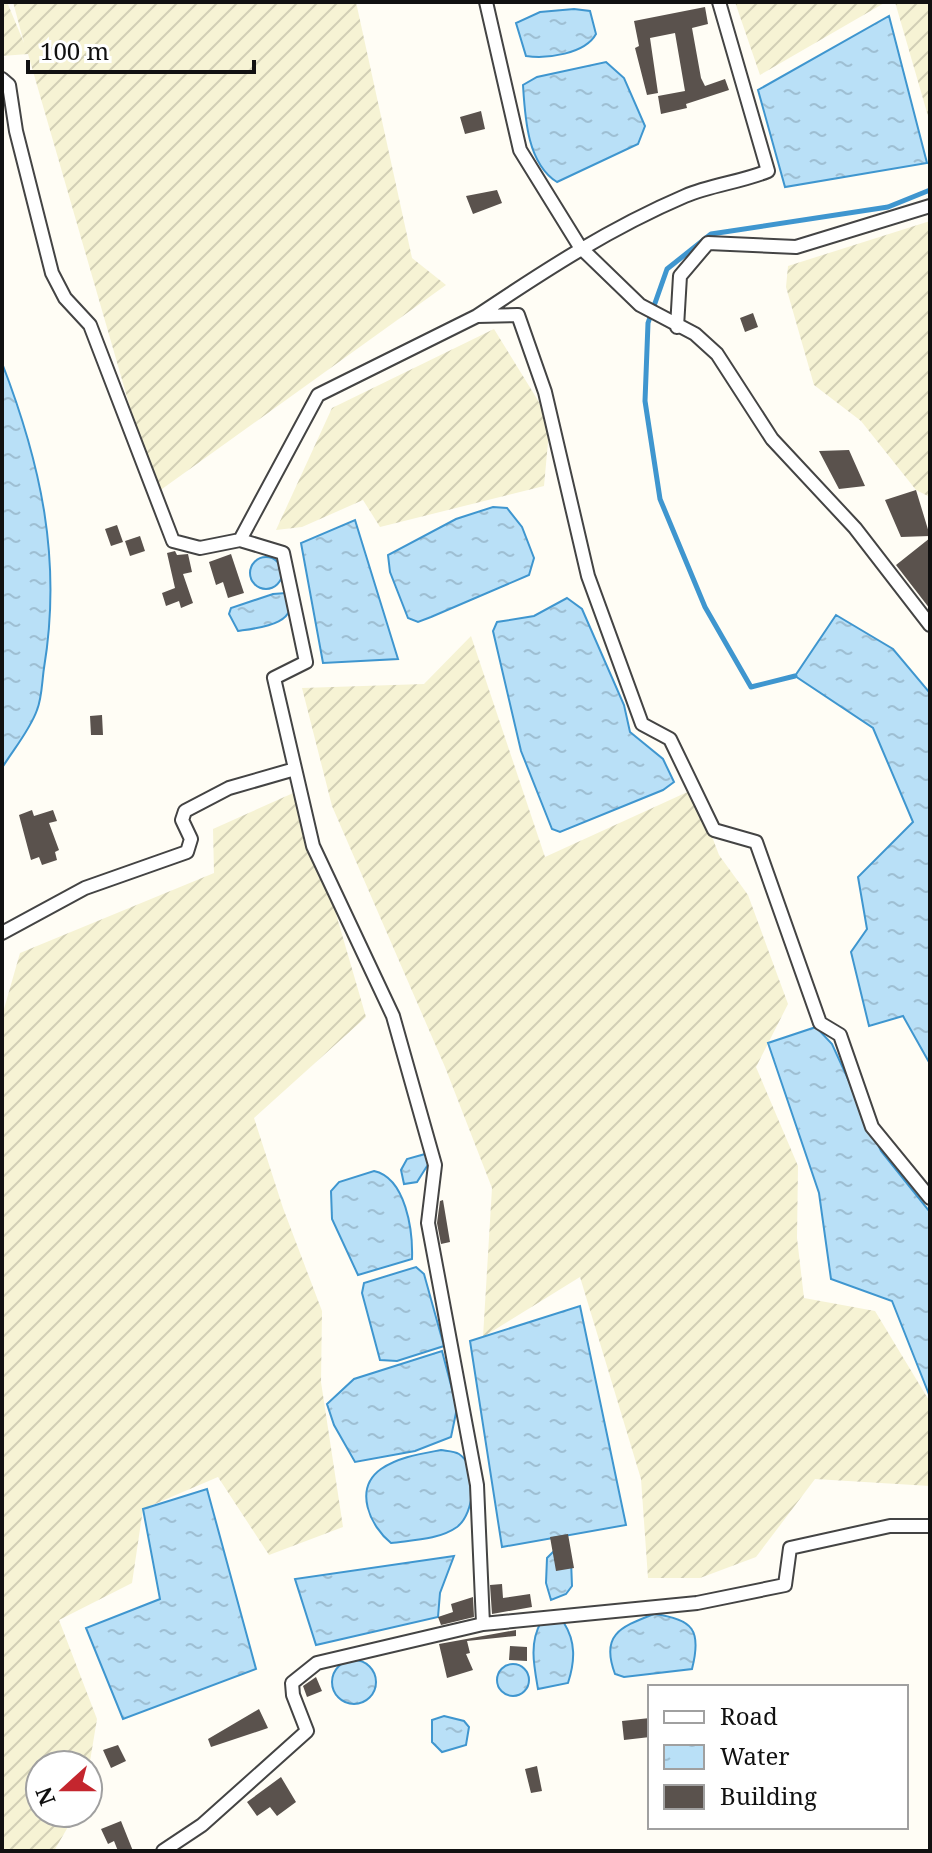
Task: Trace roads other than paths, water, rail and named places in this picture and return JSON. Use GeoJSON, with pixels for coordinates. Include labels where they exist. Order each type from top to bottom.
{"type":"FeatureCollection","features":[{"type":"Feature","properties":{"kind":"street"},"geometry":{"type":"LineString","coordinates":[[486,2],[520,150],[580,247],[640,305],[695,334],[717,354],[772,439],[855,528],[930,625]]}},
{"type":"Feature","properties":{"kind":"street"},"geometry":{"type":"LineString","coordinates":[[240,540],[318,395],[477,316],[580,247],[689,194],[740,183],[768,171],[719,2]]}},
{"type":"Feature","properties":{"kind":"street"},"geometry":{"type":"LineString","coordinates":[[2,79],[9,85],[16,131],[52,273],[65,298],[90,325],[173,541],[200,548],[240,540],[283,553],[298,611],[306,662],[274,678],[313,846],[393,1016],[435,1165],[428,1223],[477,1485],[483,1624]]}},
{"type":"Feature","properties":{"kind":"street"},"geometry":{"type":"LineString","coordinates":[[677,327],[680,276],[708,243],[796,247],[930,206]]}},
{"type":"Feature","properties":{"kind":"street"},"geometry":{"type":"LineString","coordinates":[[477,316],[518,315],[545,392],[588,576],[642,724],[670,739],[714,830],[756,842],[820,1023],[840,1035],[872,1127],[930,1198]]}},
{"type":"Feature","properties":{"kind":"street"},"geometry":{"type":"LineString","coordinates":[[2,933],[85,888],[187,852],[191,839],[182,820],[185,811],[229,788],[295,769]]}},
{"type":"Feature","properties":{"kind":"street"},"geometry":{"type":"LineString","coordinates":[[163,1851],[202,1825],[307,1731],[293,1695],[292,1683],[317,1663],[483,1624],[697,1603],[785,1585],[790,1548],[890,1526],[930,1526]]}},
{"type":"Feature","properties":{"kind":"water"},"geometry":{"type":"Polygon","coordinates":[[[590,11],[596,34],[591,41],[565,54],[526,56],[516,23],[540,12],[590,11]]]}},
{"type":"Feature","properties":{"kind":"water"},"geometry":{"type":"Polygon","coordinates":[[[889,16],[927,163],[785,187],[758,90],[889,16]]]}},
{"type":"Feature","properties":{"kind":"water"},"geometry":{"type":"Polygon","coordinates":[[[606,62],[624,78],[645,126],[638,144],[557,182],[547,174],[534,151],[527,125],[523,85],[537,77],[606,62]]]}},
{"type":"Feature","properties":{"kind":"water"},"geometry":{"type":"Polygon","coordinates":[[[2,363],[28,438],[37,475],[49,551],[51,589],[39,705],[2,768],[2,363]]]}},
{"type":"Feature","properties":{"kind":"water"},"geometry":{"type":"Polygon","coordinates":[[[493,507],[507,508],[522,527],[534,558],[529,575],[418,622],[408,618],[390,572],[388,555],[456,519],[493,507]]]}},
{"type":"Feature","properties":{"kind":"water"},"geometry":{"type":"Polygon","coordinates":[[[355,520],[398,659],[323,663],[301,543],[355,520]]]}},
{"type":"Feature","properties":{"kind":"water"},"geometry":{"type":"Polygon","coordinates":[[[266,557],[277,562],[282,573],[277,584],[266,589],[255,584],[250,573],[255,562],[266,557]]]}},
{"type":"Feature","properties":{"kind":"water"},"geometry":{"type":"Polygon","coordinates":[[[286,593],[290,603],[289,612],[284,618],[267,626],[238,631],[229,614],[231,608],[273,594],[286,593]]]}},
{"type":"Feature","properties":{"kind":"water"},"geometry":{"type":"Polygon","coordinates":[[[567,598],[582,609],[624,705],[630,732],[663,759],[674,782],[663,790],[560,832],[552,829],[521,751],[493,631],[497,622],[534,616],[567,598]]]}},
{"type":"Feature","properties":{"kind":"water"},"geometry":{"type":"Polygon","coordinates":[[[836,615],[893,649],[930,693],[930,1064],[903,1016],[869,1026],[851,952],[867,929],[858,877],[913,822],[873,728],[795,676],[836,615]]]}},
{"type":"Feature","properties":{"kind":"water"},"geometry":{"type":"Polygon","coordinates":[[[816,1027],[832,1044],[881,1151],[930,1212],[930,1397],[892,1301],[831,1279],[819,1193],[768,1043],[816,1027]]]}},
{"type":"Feature","properties":{"kind":"water"},"geometry":{"type":"Polygon","coordinates":[[[425,1154],[429,1163],[417,1182],[404,1184],[401,1170],[407,1159],[425,1154]]]}},
{"type":"Feature","properties":{"kind":"water"},"geometry":{"type":"Polygon","coordinates":[[[374,1171],[394,1184],[400,1195],[409,1221],[412,1259],[358,1275],[332,1219],[331,1191],[339,1182],[374,1171]]]}},
{"type":"Feature","properties":{"kind":"water"},"geometry":{"type":"Polygon","coordinates":[[[416,1267],[424,1274],[444,1346],[397,1361],[380,1360],[362,1293],[364,1283],[416,1267]]]}},
{"type":"Feature","properties":{"kind":"water"},"geometry":{"type":"Polygon","coordinates":[[[580,1306],[626,1525],[502,1547],[470,1341],[580,1306]]]}},
{"type":"Feature","properties":{"kind":"water"},"geometry":{"type":"Polygon","coordinates":[[[442,1351],[457,1408],[451,1437],[415,1451],[355,1462],[334,1425],[327,1404],[354,1379],[442,1351]]]}},
{"type":"Feature","properties":{"kind":"water"},"geometry":{"type":"Polygon","coordinates":[[[441,1450],[459,1454],[470,1469],[472,1490],[468,1512],[457,1527],[442,1535],[391,1543],[377,1527],[368,1507],[366,1497],[373,1477],[381,1469],[410,1456],[441,1450]]]}},
{"type":"Feature","properties":{"kind":"water"},"geometry":{"type":"Polygon","coordinates":[[[207,1489],[256,1669],[123,1719],[86,1628],[160,1599],[143,1509],[207,1489]]]}},
{"type":"Feature","properties":{"kind":"water"},"geometry":{"type":"Polygon","coordinates":[[[553,1552],[571,1560],[572,1586],[566,1594],[551,1600],[546,1583],[547,1558],[553,1552]]]}},
{"type":"Feature","properties":{"kind":"water"},"geometry":{"type":"Polygon","coordinates":[[[454,1556],[440,1593],[438,1617],[316,1645],[295,1579],[454,1556]]]}},
{"type":"Feature","properties":{"kind":"water"},"geometry":{"type":"Polygon","coordinates":[[[654,1614],[678,1619],[691,1629],[696,1645],[692,1669],[624,1677],[615,1674],[610,1650],[616,1634],[654,1614]]]}},
{"type":"Feature","properties":{"kind":"water"},"geometry":{"type":"Polygon","coordinates":[[[541,1622],[564,1623],[571,1637],[573,1659],[568,1683],[538,1689],[534,1655],[537,1630],[541,1622]]]}},
{"type":"Feature","properties":{"kind":"water"},"geometry":{"type":"Polygon","coordinates":[[[354,1660],[369,1667],[376,1682],[369,1697],[354,1704],[339,1697],[332,1682],[339,1667],[354,1660]]]}},
{"type":"Feature","properties":{"kind":"water"},"geometry":{"type":"Polygon","coordinates":[[[513,1664],[524,1669],[529,1680],[524,1691],[513,1696],[502,1691],[497,1680],[502,1669],[513,1664]]]}},
{"type":"Feature","properties":{"kind":"water"},"geometry":{"type":"Polygon","coordinates":[[[444,1716],[464,1721],[469,1727],[466,1745],[442,1752],[432,1742],[432,1720],[444,1716]]]}},
{"type":"Feature","properties":{"kind":"waterway"},"geometry":{"type":"LineString","coordinates":[[795,676],[751,687],[705,607],[660,499],[645,401],[648,323],[667,269],[711,234],[888,207],[930,190]]}}]}
